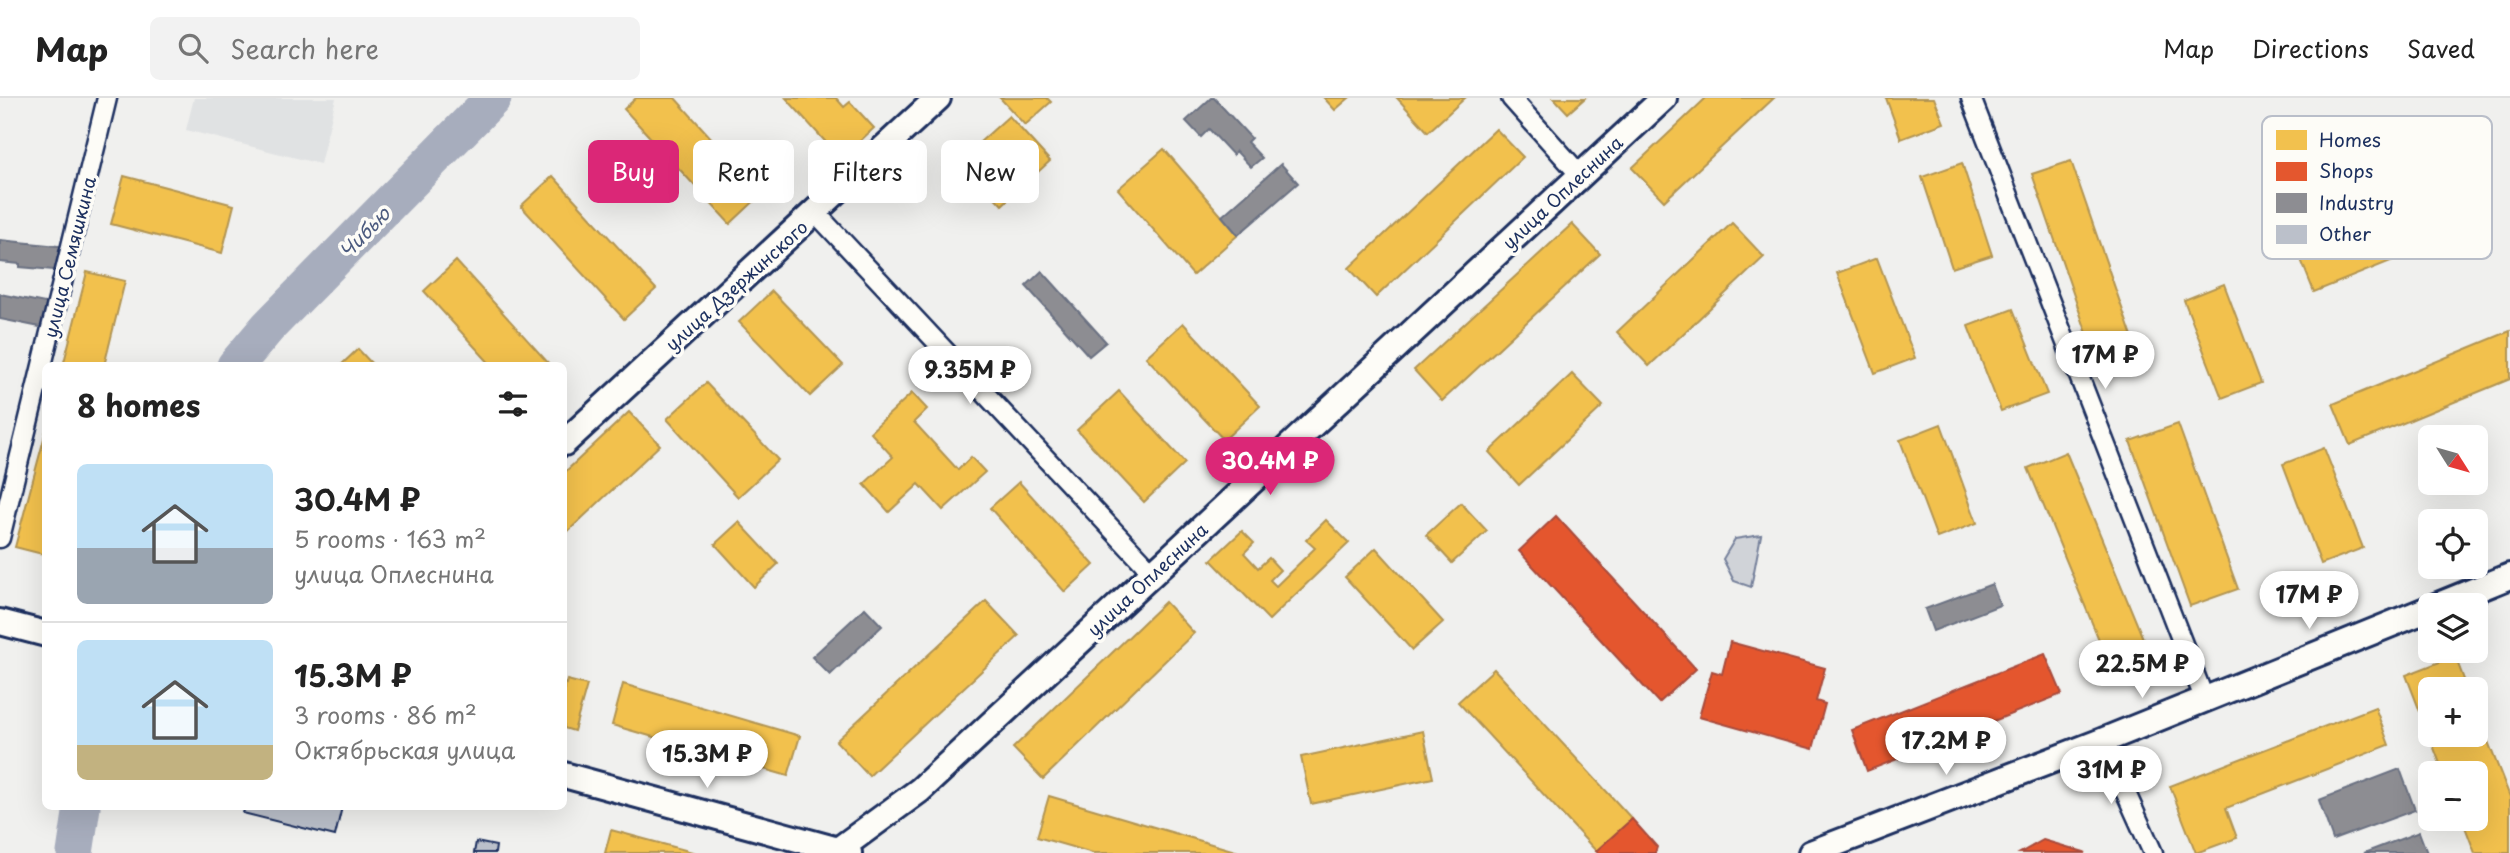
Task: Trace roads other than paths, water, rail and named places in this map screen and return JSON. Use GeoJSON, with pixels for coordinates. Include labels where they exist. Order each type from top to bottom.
{"type":"FeatureCollection","features":[{"type":"Feature","properties":{"kind":"street","name":"улица Семяшкина"},"geometry":{"type":"LineString","coordinates":[[43,362],[107,98]]}},
{"type":"Feature","properties":{"kind":"street","name":"улица Дзержинского"},"geometry":{"type":"LineString","coordinates":[[567,440],[939,98]]}},
{"type":"Feature","properties":{"kind":"street"},"geometry":{"type":"LineString","coordinates":[[1511,98],[1580,175]]}},
{"type":"Feature","properties":{"kind":"street","name":"улица Оплеснина"},"geometry":{"type":"LineString","coordinates":[[841,852],[920,790],[1664,98]]}},
{"type":"Feature","properties":{"kind":"street"},"geometry":{"type":"LineString","coordinates":[[1970,98],[2204,698]]}},
{"type":"Feature","properties":{"kind":"street"},"geometry":{"type":"LineString","coordinates":[[815,212],[1153,573]]}},
{"type":"Feature","properties":{"kind":"street","name":"улица Семяшкина"},"geometry":{"type":"LineString","coordinates":[[0,538],[42,365]]}},
{"type":"Feature","properties":{"kind":"street"},"geometry":{"type":"LineString","coordinates":[[2468,593],[2510,576]]}},
{"type":"Feature","properties":{"kind":"street"},"geometry":{"type":"LineString","coordinates":[[1811,853],[2097,743],[2418,613]]}},
{"type":"Feature","properties":{"kind":"street"},"geometry":{"type":"LineString","coordinates":[[0,622],[42,633]]}},
{"type":"Feature","properties":{"kind":"street"},"geometry":{"type":"LineString","coordinates":[[2097,743],[2116,771],[2153,853]]}},
{"type":"Feature","properties":{"kind":"street"},"geometry":{"type":"LineString","coordinates":[[567,776],[841,852]]}},
{"type":"Feature","properties":{"kind":"waterway","name":"Чибью"},"geometry":{"type":"LineString","coordinates":[[238,362],[268,327],[493,98]]}},
{"type":"Feature","properties":{"kind":"waterway","name":"Чибью"},"geometry":{"type":"LineString","coordinates":[[75,853],[82,810]]}}]}
